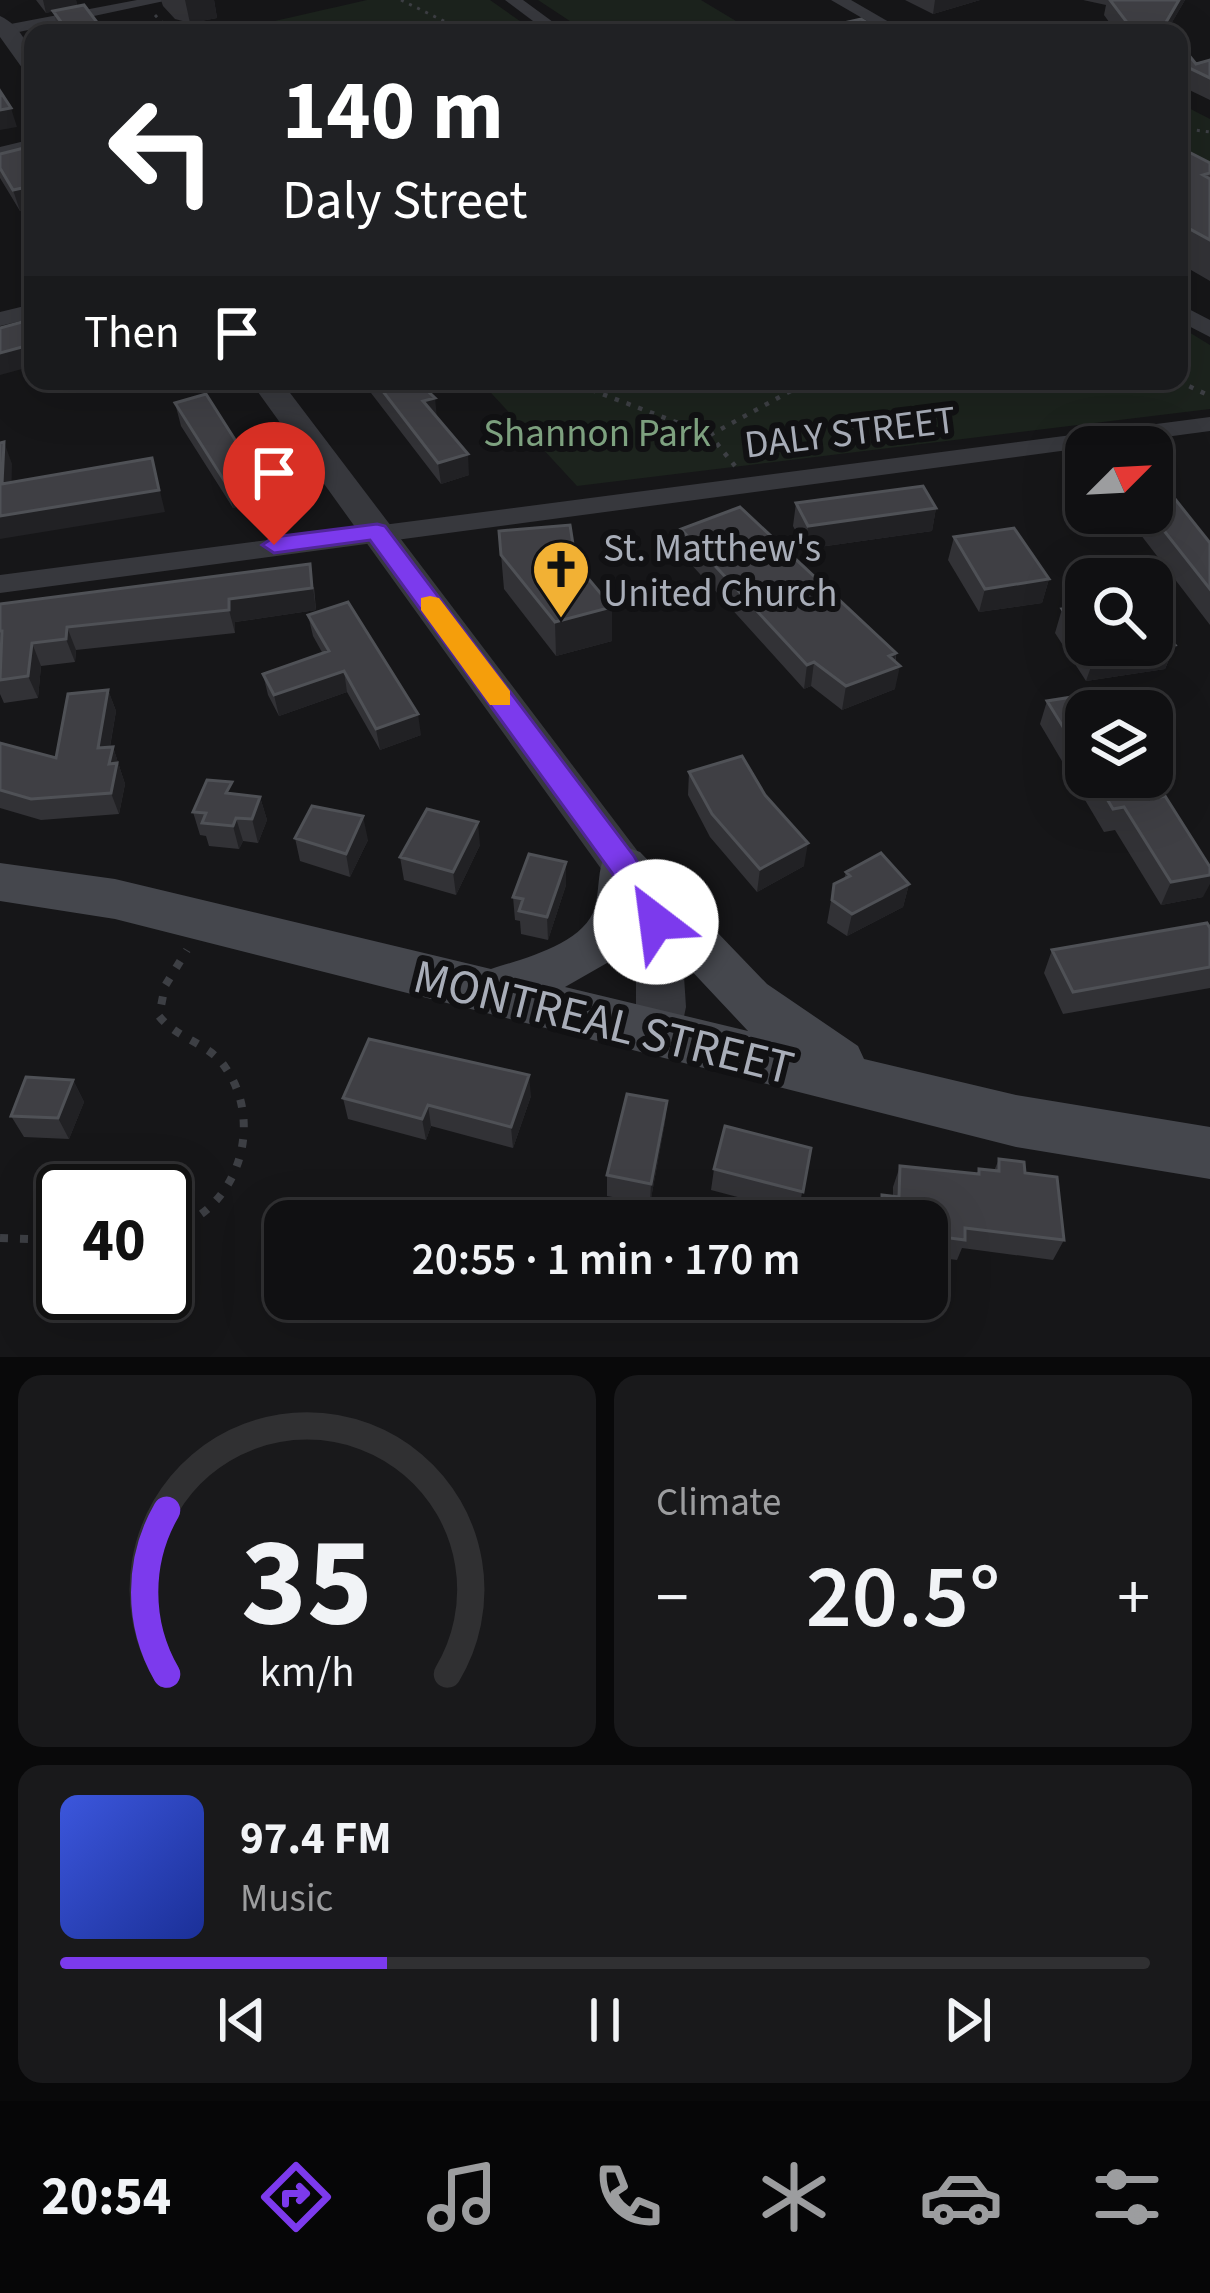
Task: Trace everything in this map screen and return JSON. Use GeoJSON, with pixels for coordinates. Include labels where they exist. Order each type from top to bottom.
{"type":"FeatureCollection","features":[{"type":"Feature","properties":{"kind":"main road"},"geometry":{"type":"LineString","coordinates":[[487,993],[540,975],[589,948],[617,917],[623,865]]}},
{"type":"Feature","properties":{"kind":"main road"},"geometry":{"type":"LineString","coordinates":[[623,865],[694,937],[740,996],[796,1042],[910,1097]]}},
{"type":"Feature","properties":{"kind":"main road","name":"MONTREAL STREET"},"geometry":{"type":"LineString","coordinates":[[0,882],[115,899],[1016,1121],[1210,1153]]}},
{"type":"Feature","properties":{"kind":"street"},"geometry":{"type":"LineString","coordinates":[[25,24],[161,0]]}},
{"type":"Feature","properties":{"kind":"street"},"geometry":{"type":"LineString","coordinates":[[513,0],[547,24]]}},
{"type":"Feature","properties":{"kind":"street"},"geometry":{"type":"LineString","coordinates":[[839,0],[883,24]]}},
{"type":"Feature","properties":{"kind":"street"},"geometry":{"type":"LineString","coordinates":[[2,28],[24,56]]}},
{"type":"Feature","properties":{"kind":"street"},"geometry":{"type":"LineString","coordinates":[[272,390],[623,865],[656,922],[664,962],[660,1035]]}},
{"type":"Feature","properties":{"kind":"street","name":"DALY STREET"},"geometry":{"type":"LineString","coordinates":[[0,584],[1210,424]]}},
{"type":"Feature","properties":{"kind":"path"},"geometry":{"type":"LineString","coordinates":[[401,0],[448,23]]}},
{"type":"Feature","properties":{"kind":"path"},"geometry":{"type":"LineString","coordinates":[[592,390],[710,435],[725,447],[734,466]]}},
{"type":"Feature","properties":{"kind":"path"},"geometry":{"type":"LineString","coordinates":[[710,435],[792,390]]}},
{"type":"Feature","properties":{"kind":"path"},"geometry":{"type":"LineString","coordinates":[[192,1222],[218,1203],[238,1163],[239,1104],[225,1066],[166,1028],[160,1016],[165,986],[206,922]]}},
{"type":"Feature","properties":{"kind":"path"},"geometry":{"type":"LineString","coordinates":[[0,1238],[36,1239]]}},
{"type":"Feature","properties":{"kind":"green space"},"geometry":{"type":"Polygon","coordinates":[[[367,0],[490,0],[524,24],[262,24],[367,0]]]}},
{"type":"Feature","properties":{"kind":"green space"},"geometry":{"type":"Polygon","coordinates":[[[538,0],[701,0],[741,24],[574,24],[538,0]]]}},
{"type":"Feature","properties":{"kind":"green space"},"geometry":{"type":"Polygon","coordinates":[[[1188,108],[1210,119],[1210,221],[1188,228],[1188,108]]]}},
{"type":"Feature","properties":{"kind":"green space","name":"Shannon Park"},"geometry":{"type":"Polygon","coordinates":[[[1188,332],[1210,345],[1210,409],[577,486],[488,390],[1188,390],[1188,332]]]}},
{"type":"Feature","properties":{"kind":"building"},"geometry":{"type":"Polygon","coordinates":[[[1110,0],[1179,0],[1165,24],[1128,24],[1110,0]]]}},
{"type":"Feature","properties":{"kind":"building"},"geometry":{"type":"Polygon","coordinates":[[[84,5],[98,24],[62,24],[53,11],[84,5]]]}},
{"type":"Feature","properties":{"kind":"building"},"geometry":{"type":"Polygon","coordinates":[[[1188,54],[1196,64],[1210,60],[1210,78],[1188,67],[1188,54]]]}},
{"type":"Feature","properties":{"kind":"building"},"geometry":{"type":"Polygon","coordinates":[[[0,91],[11,108],[0,110],[0,91]]]}},
{"type":"Feature","properties":{"kind":"building"},"geometry":{"type":"Polygon","coordinates":[[[24,148],[24,188],[13,190],[0,168],[0,154],[24,148]]]}},
{"type":"Feature","properties":{"kind":"building"},"geometry":{"type":"Polygon","coordinates":[[[1188,152],[1210,163],[1210,173],[1203,175],[1210,179],[1210,240],[1188,228],[1188,152]]]}},
{"type":"Feature","properties":{"kind":"building"},"geometry":{"type":"Polygon","coordinates":[[[24,321],[24,346],[0,353],[0,328],[24,321]]]}},
{"type":"Feature","properties":{"kind":"building"},"geometry":{"type":"Polygon","coordinates":[[[382,390],[427,390],[435,398],[423,401],[468,454],[438,463],[382,390]]]}},
{"type":"Feature","properties":{"kind":"building"},"geometry":{"type":"Polygon","coordinates":[[[206,394],[258,476],[227,485],[175,403],[206,394]]]}},
{"type":"Feature","properties":{"kind":"building"},"geometry":{"type":"Polygon","coordinates":[[[4,442],[2,484],[152,458],[159,490],[0,516],[0,443],[4,442]]]}},
{"type":"Feature","properties":{"kind":"building"},"geometry":{"type":"Polygon","coordinates":[[[923,486],[936,508],[808,526],[796,503],[923,486]]]}},
{"type":"Feature","properties":{"kind":"building"},"geometry":{"type":"Polygon","coordinates":[[[1173,496],[1210,543],[1210,589],[1167,534],[1173,534],[1173,496]]]}},
{"type":"Feature","properties":{"kind":"building"},"geometry":{"type":"Polygon","coordinates":[[[740,507],[896,653],[889,656],[900,666],[846,686],[814,662],[807,665],[681,529],[740,507]]]}},
{"type":"Feature","properties":{"kind":"building"},"geometry":{"type":"Polygon","coordinates":[[[570,525],[576,564],[612,607],[555,622],[501,555],[499,531],[570,525]]]}},
{"type":"Feature","properties":{"kind":"building"},"geometry":{"type":"Polygon","coordinates":[[[1014,528],[1049,579],[985,589],[954,537],[1014,528]]]}},
{"type":"Feature","properties":{"kind":"building"},"geometry":{"type":"Polygon","coordinates":[[[310,564],[312,588],[229,599],[229,610],[67,627],[66,639],[32,643],[28,676],[0,680],[0,604],[310,564]]]}},
{"type":"Feature","properties":{"kind":"building"},"geometry":{"type":"Polygon","coordinates":[[[348,602],[418,714],[376,729],[344,671],[274,695],[263,674],[329,651],[308,615],[348,602]]]}},
{"type":"Feature","properties":{"kind":"building"},"geometry":{"type":"Polygon","coordinates":[[[108,690],[98,748],[113,747],[109,764],[117,763],[111,793],[31,799],[0,790],[0,743],[56,758],[68,694],[108,690]]]}},
{"type":"Feature","properties":{"kind":"building"},"geometry":{"type":"Polygon","coordinates":[[[1065,698],[1065,730],[1047,701],[1065,698]]]}},
{"type":"Feature","properties":{"kind":"building"},"geometry":{"type":"Polygon","coordinates":[[[742,756],[765,795],[808,843],[760,869],[712,814],[689,772],[742,756]]]}},
{"type":"Feature","properties":{"kind":"building"},"geometry":{"type":"Polygon","coordinates":[[[207,780],[232,782],[226,793],[260,797],[252,819],[236,818],[233,826],[202,823],[206,813],[193,812],[207,780]]]}},
{"type":"Feature","properties":{"kind":"building"},"geometry":{"type":"Polygon","coordinates":[[[1106,798],[1166,798],[1210,867],[1210,875],[1171,882],[1124,807],[1113,809],[1106,798]]]}},
{"type":"Feature","properties":{"kind":"building"},"geometry":{"type":"Polygon","coordinates":[[[312,806],[363,816],[346,854],[295,838],[312,806]]]}},
{"type":"Feature","properties":{"kind":"building"},"geometry":{"type":"Polygon","coordinates":[[[427,809],[478,822],[453,872],[400,857],[427,809]]]}},
{"type":"Feature","properties":{"kind":"building"},"geometry":{"type":"Polygon","coordinates":[[[881,853],[909,884],[852,914],[832,900],[834,884],[850,876],[846,872],[881,853]]]}},
{"type":"Feature","properties":{"kind":"building"},"geometry":{"type":"Polygon","coordinates":[[[529,854],[566,862],[547,917],[519,911],[523,899],[513,897],[529,854]]]}},
{"type":"Feature","properties":{"kind":"building"},"geometry":{"type":"Polygon","coordinates":[[[1207,923],[1210,967],[1073,992],[1052,950],[1207,923]]]}},
{"type":"Feature","properties":{"kind":"building"},"geometry":{"type":"Polygon","coordinates":[[[369,1039],[529,1075],[511,1127],[428,1105],[422,1119],[343,1098],[369,1039]]]}},
{"type":"Feature","properties":{"kind":"building"},"geometry":{"type":"Polygon","coordinates":[[[26,1077],[73,1080],[58,1118],[11,1116],[26,1077]]]}},
{"type":"Feature","properties":{"kind":"building"},"geometry":{"type":"Polygon","coordinates":[[[627,1094],[667,1101],[651,1184],[607,1175],[627,1094]]]}},
{"type":"Feature","properties":{"kind":"building"},"geometry":{"type":"Polygon","coordinates":[[[725,1126],[811,1148],[803,1192],[714,1169],[725,1126]]]}},
{"type":"Feature","properties":{"kind":"building"},"geometry":{"type":"Polygon","coordinates":[[[999,1159],[1024,1162],[1025,1173],[1057,1177],[1064,1240],[965,1228],[965,1240],[948,1238],[948,1200],[882,1200],[882,1195],[899,1197],[900,1166],[979,1174],[979,1169],[999,1171],[999,1159]]]}},
{"type":"Feature","properties":{"kind":"slow traffic"},"geometry":{"type":"LineString","coordinates":[[430,604],[500,698]]}},
{"type":"Feature","properties":{"kind":"place","name":"St. Matthew's United Church"},"geometry":{"type":"Point","coordinates":[561,620]}},
{"type":"Feature","properties":{"kind":"route"},"geometry":{"type":"LineString","coordinates":[[274,545],[377,532],[623,865],[656,922]]}}]}
